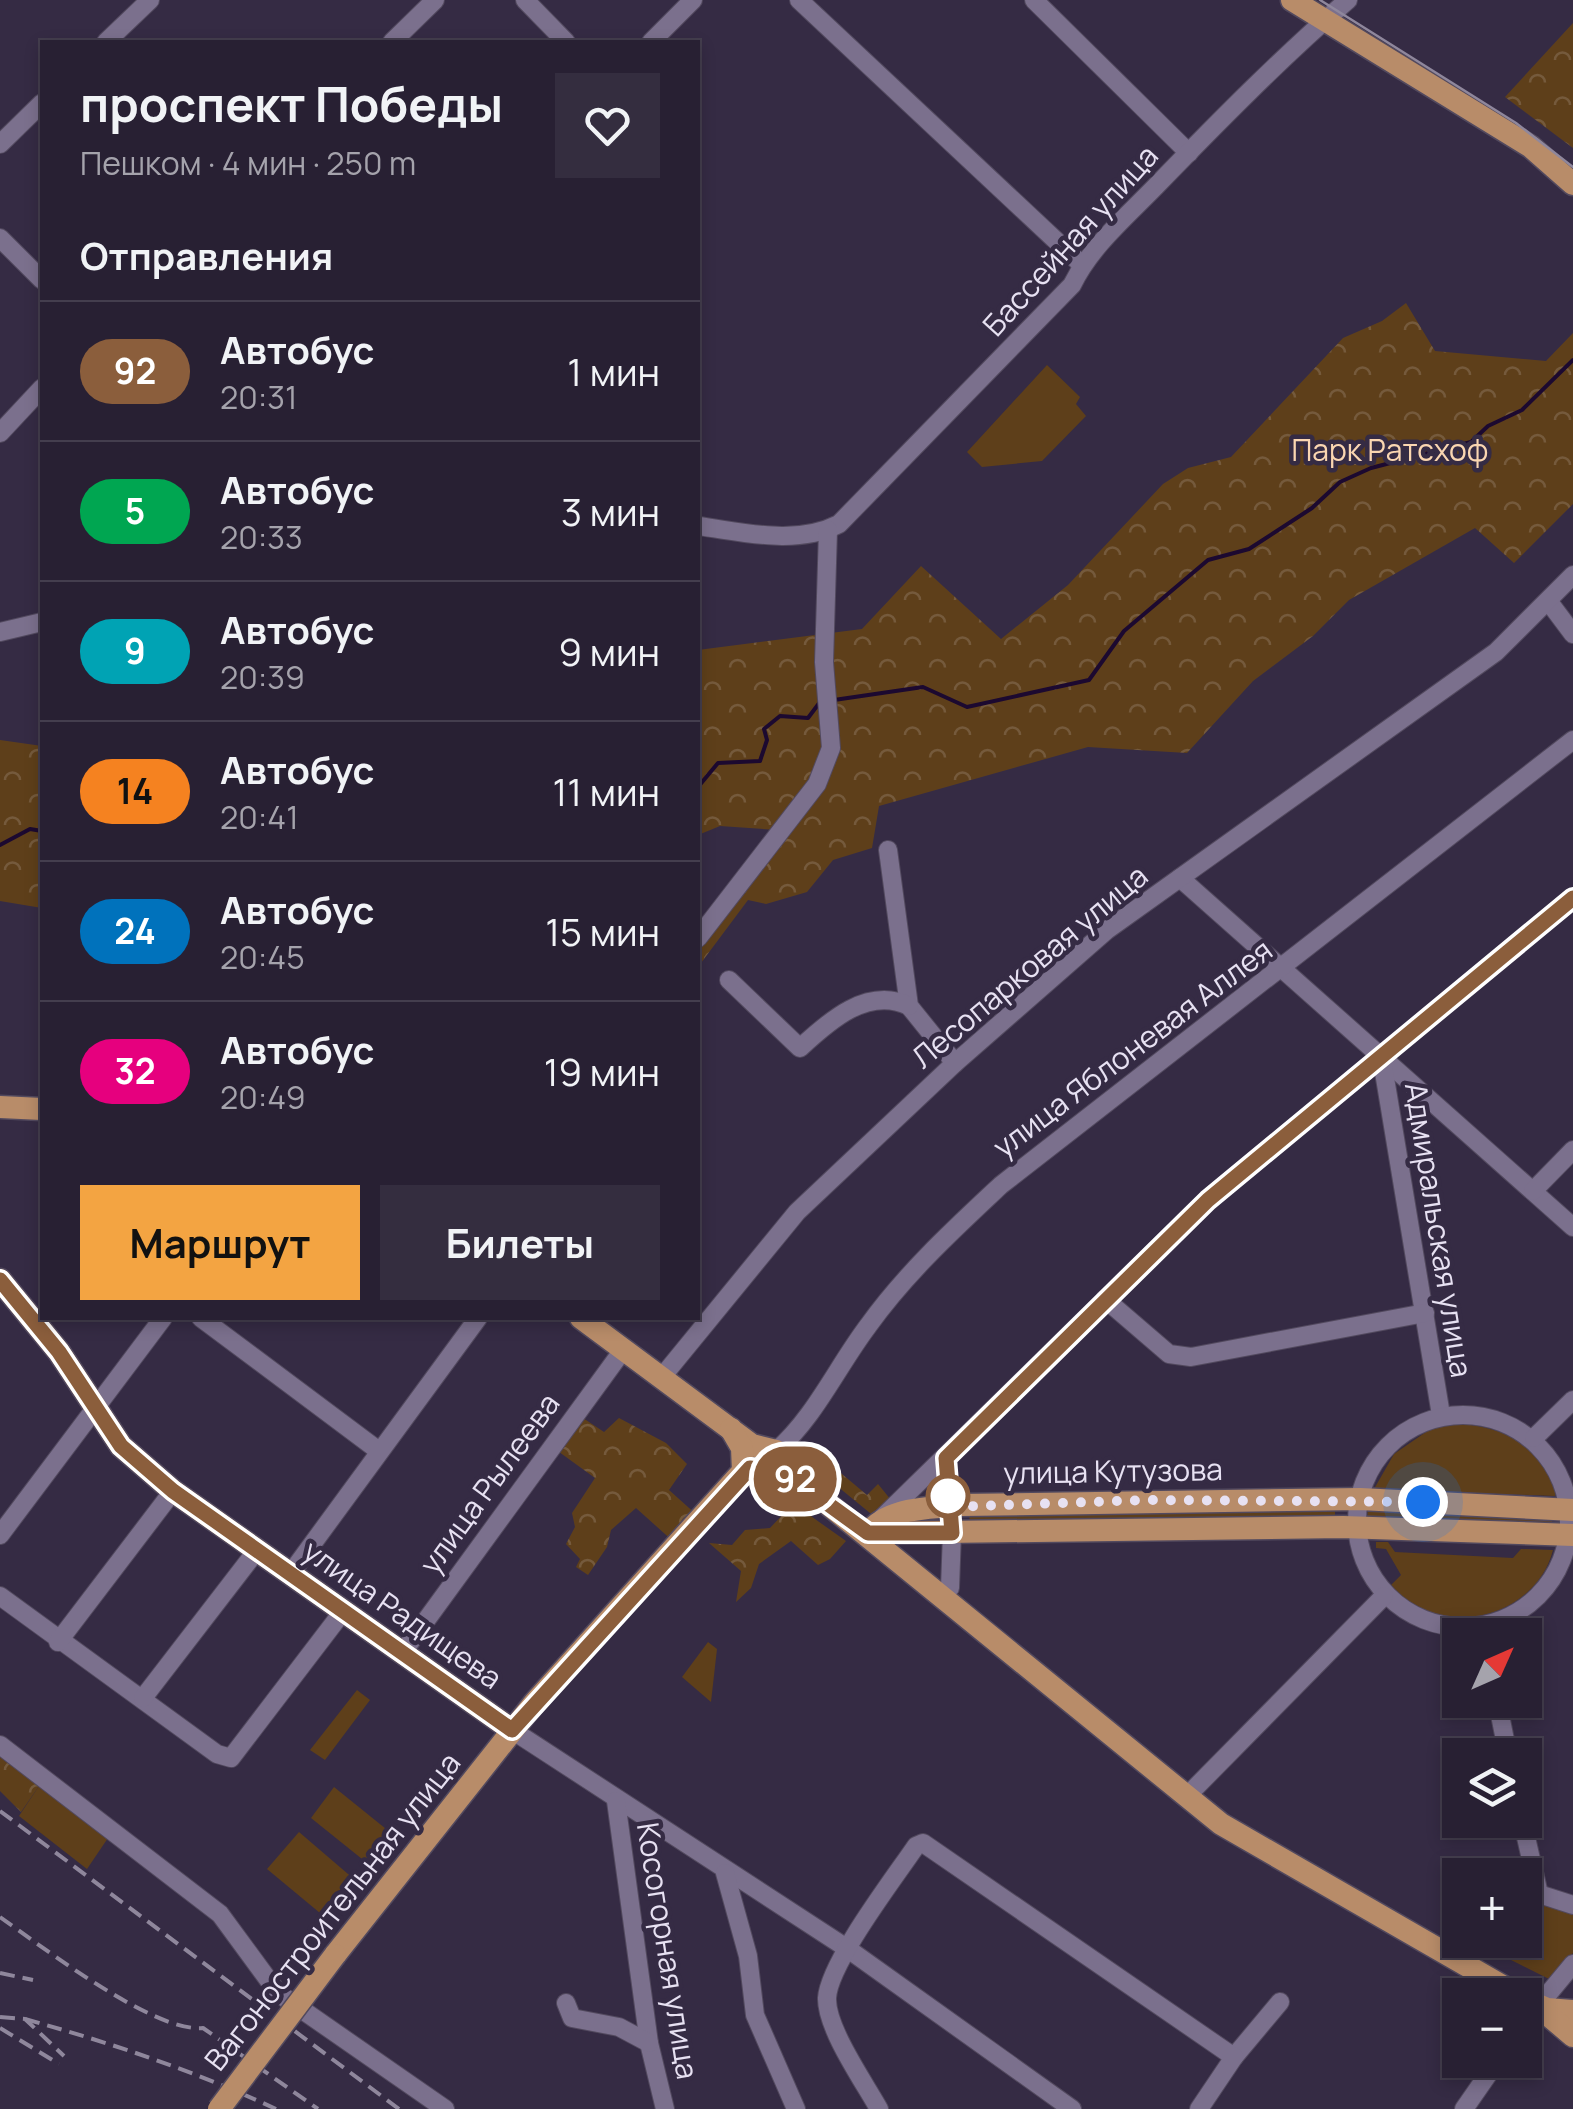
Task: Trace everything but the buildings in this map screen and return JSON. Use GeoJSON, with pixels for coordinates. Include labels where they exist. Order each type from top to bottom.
{"type":"FeatureCollection","features":[{"type":"Feature","properties":{"kind":"main road"},"geometry":{"type":"LineString","coordinates":[[1292,0],[1502,128],[1573,184]]}},
{"type":"Feature","properties":{"kind":"main road"},"geometry":{"type":"LineString","coordinates":[[0,1107],[40,1110]]}},
{"type":"Feature","properties":{"kind":"main road","name":"улица Радищева"},"geometry":{"type":"LineString","coordinates":[[0,1280],[98,1406],[121,1446],[173,1491],[512,1730]]}},
{"type":"Feature","properties":{"kind":"main road"},"geometry":{"type":"LineString","coordinates":[[584,1320],[752,1444],[776,1450],[876,1528],[1187,1796],[1249,1842],[1483,1978]]}},
{"type":"Feature","properties":{"kind":"main road"},"geometry":{"type":"LineString","coordinates":[[731,1429],[742,1448],[743,1472],[757,1466],[784,1472],[876,1528]]}},
{"type":"Feature","properties":{"kind":"main road","name":"Вагоностроительная улица"},"geometry":{"type":"LineString","coordinates":[[218,2109],[512,1730],[743,1472]]}},
{"type":"Feature","properties":{"kind":"main road","name":"улица Кутузова"},"geometry":{"type":"LineString","coordinates":[[876,1528],[897,1512],[948,1507],[1360,1500],[1571,1509]]}},
{"type":"Feature","properties":{"kind":"main road","name":"улица Кутузова"},"geometry":{"type":"LineString","coordinates":[[876,1528],[952,1533],[1357,1527],[1570,1535]]}},
{"type":"Feature","properties":{"kind":"main road"},"geometry":{"type":"LineString","coordinates":[[1542,2008],[1573,2011]]}},
{"type":"Feature","properties":{"kind":"main road"},"geometry":{"type":"LineString","coordinates":[[1542,2016],[1573,2036]]}},
{"type":"Feature","properties":{"kind":"street"},"geometry":{"type":"LineString","coordinates":[[108,40],[150,0]]}},
{"type":"Feature","properties":{"kind":"street"},"geometry":{"type":"LineString","coordinates":[[394,40],[435,0]]}},
{"type":"Feature","properties":{"kind":"street"},"geometry":{"type":"LineString","coordinates":[[525,0],[564,40]]}},
{"type":"Feature","properties":{"kind":"street"},"geometry":{"type":"LineString","coordinates":[[652,40],[692,0]]}},
{"type":"Feature","properties":{"kind":"street"},"geometry":{"type":"LineString","coordinates":[[799,0],[1082,266]]}},
{"type":"Feature","properties":{"kind":"street"},"geometry":{"type":"LineString","coordinates":[[1034,0],[1189,153]]}},
{"type":"Feature","properties":{"kind":"street","name":"Бассейная улица"},"geometry":{"type":"LineString","coordinates":[[834,527],[1072,285],[1082,266],[1189,153],[1321,21],[1348,0]]}},
{"type":"Feature","properties":{"kind":"street"},"geometry":{"type":"LineString","coordinates":[[0,144],[40,106]]}},
{"type":"Feature","properties":{"kind":"street"},"geometry":{"type":"LineString","coordinates":[[0,238],[40,278]]}},
{"type":"Feature","properties":{"kind":"street"},"geometry":{"type":"LineString","coordinates":[[0,433],[40,390]]}},
{"type":"Feature","properties":{"kind":"street"},"geometry":{"type":"LineString","coordinates":[[700,526],[790,536],[834,527],[824,662],[830,748],[818,784],[700,935]]}},
{"type":"Feature","properties":{"kind":"street","name":"Лесопарковая улица"},"geometry":{"type":"LineString","coordinates":[[662,1377],[797,1212],[955,1063],[1108,930],[1496,652],[1573,575]]}},
{"type":"Feature","properties":{"kind":"street"},"geometry":{"type":"LineString","coordinates":[[1549,602],[1573,634]]}},
{"type":"Feature","properties":{"kind":"street"},"geometry":{"type":"LineString","coordinates":[[0,632],[40,622]]}},
{"type":"Feature","properties":{"kind":"street","name":"улица Яблоневая Аллея"},"geometry":{"type":"LineString","coordinates":[[776,1450],[805,1419],[868,1324],[930,1252],[1001,1185],[1573,740]]}},
{"type":"Feature","properties":{"kind":"street"},"geometry":{"type":"LineString","coordinates":[[888,850],[910,1006]]}},
{"type":"Feature","properties":{"kind":"street"},"geometry":{"type":"LineString","coordinates":[[1180,878],[1573,1227]]}},
{"type":"Feature","properties":{"kind":"street"},"geometry":{"type":"LineString","coordinates":[[876,1528],[1208,1200],[1573,898]]}},
{"type":"Feature","properties":{"kind":"street"},"geometry":{"type":"LineString","coordinates":[[728,980],[800,1048],[841,1011],[894,999],[910,1006],[955,1063]]}},
{"type":"Feature","properties":{"kind":"street","name":"Адмиральская улица"},"geometry":{"type":"LineString","coordinates":[[1381,1054],[1441,1415]]}},
{"type":"Feature","properties":{"kind":"street"},"geometry":{"type":"LineString","coordinates":[[1533,1192],[1573,1150]]}},
{"type":"Feature","properties":{"kind":"street"},"geometry":{"type":"LineString","coordinates":[[1106,1298],[1170,1354],[1190,1357],[1425,1313]]}},
{"type":"Feature","properties":{"kind":"street"},"geometry":{"type":"LineString","coordinates":[[0,1535],[161,1320]]}},
{"type":"Feature","properties":{"kind":"street"},"geometry":{"type":"LineString","coordinates":[[204,1320],[379,1451]]}},
{"type":"Feature","properties":{"kind":"street"},"geometry":{"type":"LineString","coordinates":[[291,1573],[477,1320]]}},
{"type":"Feature","properties":{"kind":"street","name":"улица Рылеева"},"geometry":{"type":"LineString","coordinates":[[402,1652],[623,1350]]}},
{"type":"Feature","properties":{"kind":"street"},"geometry":{"type":"LineString","coordinates":[[1534,1438],[1573,1400]]}},
{"type":"Feature","properties":{"kind":"street"},"geometry":{"type":"LineString","coordinates":[[1442,1625],[1417,1617],[1384,1596],[1361,1552],[1357,1527],[1360,1500],[1376,1463],[1398,1439],[1441,1415],[1498,1420],[1534,1438],[1560,1476],[1571,1509],[1570,1535],[1555,1577],[1510,1618]]}},
{"type":"Feature","properties":{"kind":"street"},"geometry":{"type":"LineString","coordinates":[[946,1458],[952,1533],[950,1594]]}},
{"type":"Feature","properties":{"kind":"street"},"geometry":{"type":"LineString","coordinates":[[58,1642],[173,1491]]}},
{"type":"Feature","properties":{"kind":"street"},"geometry":{"type":"LineString","coordinates":[[143,1698],[257,1550]]}},
{"type":"Feature","properties":{"kind":"street"},"geometry":{"type":"LineString","coordinates":[[0,1596],[58,1642],[143,1698],[217,1754],[231,1758],[344,1610]]}},
{"type":"Feature","properties":{"kind":"street"},"geometry":{"type":"LineString","coordinates":[[1187,1796],[1384,1596]]}},
{"type":"Feature","properties":{"kind":"street","name":"улица Радищева"},"geometry":{"type":"LineString","coordinates":[[512,1730],[848,1949],[1072,2109]]}},
{"type":"Feature","properties":{"kind":"street"},"geometry":{"type":"LineString","coordinates":[[0,1745],[220,1914],[278,1992],[445,2109]]}},
{"type":"Feature","properties":{"kind":"street","name":"Косогорная улица"},"geometry":{"type":"LineString","coordinates":[[616,1801],[649,2043],[666,2109]]}},
{"type":"Feature","properties":{"kind":"street"},"geometry":{"type":"LineString","coordinates":[[879,2109],[833,2025],[827,1997],[848,1949],[916,1846],[931,1845],[1234,2057]]}},
{"type":"Feature","properties":{"kind":"street"},"geometry":{"type":"LineString","coordinates":[[725,1872],[748,1956],[754,2015],[796,2109]]}},
{"type":"Feature","properties":{"kind":"street"},"geometry":{"type":"LineString","coordinates":[[1542,1900],[1573,1905]]}},
{"type":"Feature","properties":{"kind":"street"},"geometry":{"type":"LineString","coordinates":[[1464,1966],[1470,1958]]}},
{"type":"Feature","properties":{"kind":"street"},"geometry":{"type":"LineString","coordinates":[[1542,1992],[1573,1964]]}},
{"type":"Feature","properties":{"kind":"street"},"geometry":{"type":"LineString","coordinates":[[1199,2109],[1234,2057],[1280,2002]]}},
{"type":"Feature","properties":{"kind":"street"},"geometry":{"type":"LineString","coordinates":[[566,2004],[572,2018],[619,2027],[649,2043]]}},
{"type":"Feature","properties":{"kind":"street"},"geometry":{"type":"LineString","coordinates":[[1464,2109],[1486,2078]]}},
{"type":"Feature","properties":{"kind":"green space"},"geometry":{"type":"Polygon","coordinates":[[[1573,23],[1573,148],[1505,97],[1573,23]]]}},
{"type":"Feature","properties":{"kind":"green space","name":"Парк Ратсхоф"},"geometry":{"type":"Polygon","coordinates":[[[1406,303],[1435,351],[1546,361],[1573,333],[1573,504],[1514,563],[1475,528],[1349,600],[1313,636],[1253,681],[1187,753],[1088,747],[879,806],[872,848],[833,860],[807,892],[766,904],[748,900],[700,964],[700,944],[741,890],[777,830],[720,826],[700,834],[700,650],[862,629],[921,566],[1001,639],[1068,585],[1163,484],[1188,468],[1231,457],[1343,338],[1382,321],[1406,303]]]}},
{"type":"Feature","properties":{"kind":"green space"},"geometry":{"type":"Polygon","coordinates":[[[1047,365],[1080,397],[1076,404],[1086,416],[1042,461],[982,467],[967,452],[1047,365]]]}},
{"type":"Feature","properties":{"kind":"green space"},"geometry":{"type":"Polygon","coordinates":[[[0,740],[40,746],[40,908],[0,901],[0,740]]]}},
{"type":"Feature","properties":{"kind":"green space"},"geometry":{"type":"Polygon","coordinates":[[[583,1418],[604,1432],[619,1418],[666,1443],[687,1464],[669,1490],[698,1516],[675,1543],[636,1508],[611,1530],[607,1547],[588,1575],[576,1567],[580,1559],[566,1544],[575,1527],[572,1513],[595,1478],[555,1449],[583,1418]]]}},
{"type":"Feature","properties":{"kind":"green space"},"geometry":{"type":"Polygon","coordinates":[[[1439,1423],[1484,1427],[1524,1445],[1551,1474],[1555,1496],[1374,1489],[1394,1454],[1439,1423]]]}},
{"type":"Feature","properties":{"kind":"green space"},"geometry":{"type":"Polygon","coordinates":[[[836,1469],[867,1495],[878,1484],[891,1500],[877,1516],[870,1513],[826,1477],[836,1469]]]}},
{"type":"Feature","properties":{"kind":"green space"},"geometry":{"type":"Polygon","coordinates":[[[798,1507],[846,1541],[830,1559],[818,1565],[791,1541],[759,1564],[751,1588],[736,1602],[741,1571],[709,1543],[732,1545],[745,1530],[770,1528],[789,1508],[798,1507]]]}},
{"type":"Feature","properties":{"kind":"green space"},"geometry":{"type":"Polygon","coordinates":[[[1335,1508],[1335,1520],[970,1525],[969,1513],[1335,1508]]]}},
{"type":"Feature","properties":{"kind":"green space"},"geometry":{"type":"Polygon","coordinates":[[[1368,1508],[1552,1517],[1552,1529],[1367,1519],[1368,1508]]]}},
{"type":"Feature","properties":{"kind":"green space"},"geometry":{"type":"Polygon","coordinates":[[[1376,1542],[1388,1542],[1395,1552],[1513,1558],[1521,1549],[1553,1550],[1543,1574],[1527,1593],[1482,1616],[1458,1618],[1433,1614],[1410,1603],[1391,1585],[1401,1575],[1386,1549],[1376,1548],[1376,1542]]]}},
{"type":"Feature","properties":{"kind":"green space"},"geometry":{"type":"Polygon","coordinates":[[[708,1642],[717,1649],[711,1702],[682,1677],[708,1642]]]}},
{"type":"Feature","properties":{"kind":"green space"},"geometry":{"type":"Polygon","coordinates":[[[357,1690],[370,1700],[325,1760],[310,1750],[357,1690]]]}},
{"type":"Feature","properties":{"kind":"green space"},"geometry":{"type":"Polygon","coordinates":[[[0,1757],[39,1786],[21,1812],[0,1791],[0,1757]]]}},
{"type":"Feature","properties":{"kind":"green space"},"geometry":{"type":"Polygon","coordinates":[[[39,1786],[108,1838],[87,1869],[19,1816],[39,1786]]]}},
{"type":"Feature","properties":{"kind":"green space"},"geometry":{"type":"Polygon","coordinates":[[[334,1787],[396,1837],[372,1867],[311,1818],[334,1787]]]}},
{"type":"Feature","properties":{"kind":"green space"},"geometry":{"type":"Polygon","coordinates":[[[299,1832],[355,1880],[326,1918],[267,1869],[299,1832]]]}},
{"type":"Feature","properties":{"kind":"green space"},"geometry":{"type":"Polygon","coordinates":[[[1542,1903],[1573,1915],[1573,1953],[1551,1980],[1507,1958],[1542,1958],[1542,1903]]]}},
{"type":"Feature","properties":{"kind":"waterway"},"geometry":{"type":"LineString","coordinates":[[834,700],[923,687],[967,707],[1089,680],[1124,631],[1208,560],[1249,549],[1312,508],[1340,482],[1371,468],[1471,442],[1488,426],[1522,410],[1573,360]]}},
{"type":"Feature","properties":{"kind":"waterway"},"geometry":{"type":"LineString","coordinates":[[700,785],[718,763],[760,761],[767,740],[764,729],[780,716],[808,718],[820,702]]}},
{"type":"Feature","properties":{"kind":"waterway"},"geometry":{"type":"LineString","coordinates":[[0,845],[30,829],[40,831]]}},
{"type":"Feature","properties":{"kind":"tram line"},"geometry":{"type":"LineString","coordinates":[[1320,0],[1516,123],[1573,167]]}},
{"type":"Feature","properties":{"kind":"railway"},"geometry":{"type":"LineString","coordinates":[[0,1811],[399,2109]]}},
{"type":"Feature","properties":{"kind":"railway"},"geometry":{"type":"LineString","coordinates":[[0,1917],[128,2003],[182,2026],[203,2028],[318,2109]]}},
{"type":"Feature","properties":{"kind":"railway"},"geometry":{"type":"LineString","coordinates":[[0,1973],[33,1980]]}},
{"type":"Feature","properties":{"kind":"railway"},"geometry":{"type":"LineString","coordinates":[[0,2017],[25,2019],[64,2056]]}},
{"type":"Feature","properties":{"kind":"railway"},"geometry":{"type":"LineString","coordinates":[[25,2019],[152,2059],[276,2109]]}},
{"type":"Feature","properties":{"kind":"railway"},"geometry":{"type":"LineString","coordinates":[[0,2028],[59,2064]]}},
{"type":"Feature","properties":{"kind":"bus line","name":"92"},"geometry":{"type":"LineString","coordinates":[[0,1280],[59,1352],[121,1446],[173,1491],[512,1730],[750,1468],[784,1472],[868,1533],[952,1533],[946,1458],[1208,1200],[1573,898]]}},
{"type":"Feature","properties":{"kind":"route"},"geometry":{"type":"LineString","coordinates":[[948,1496],[948,1507],[1148,1500],[1423,1502]]}}]}
